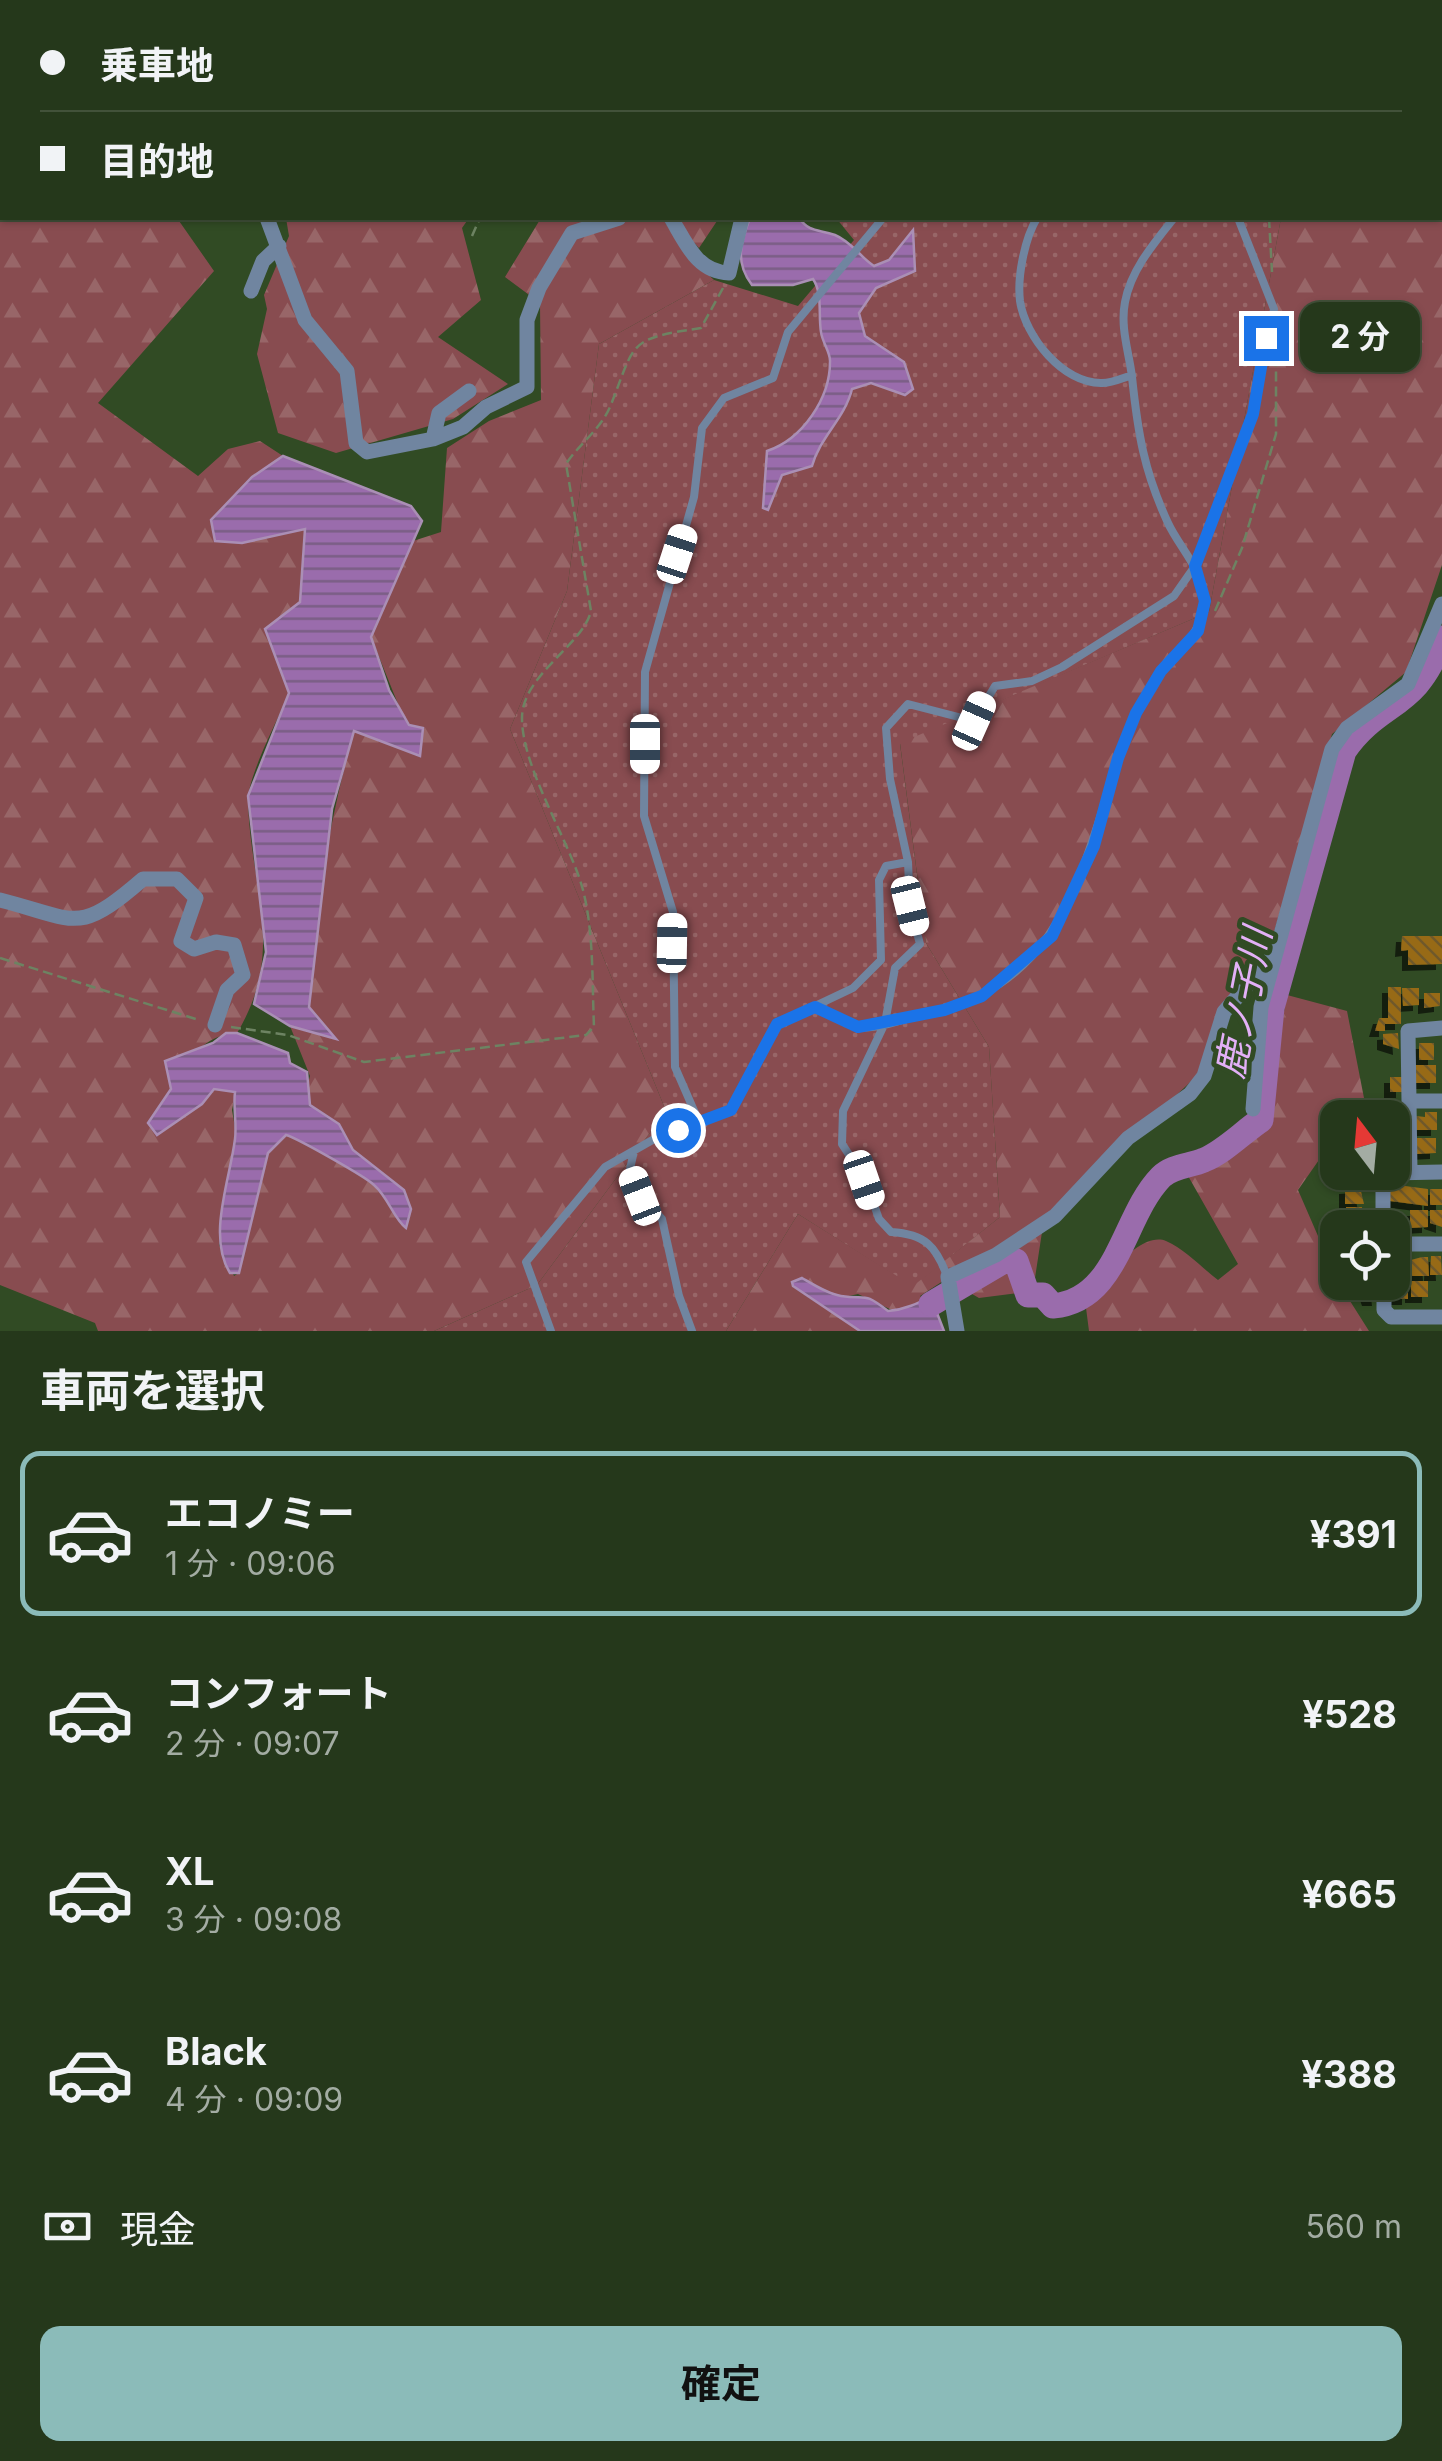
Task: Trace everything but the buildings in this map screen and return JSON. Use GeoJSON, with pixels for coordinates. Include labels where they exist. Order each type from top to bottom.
{"type":"FeatureCollection","features":[{"type":"Feature","properties":{"kind":"street"},"geometry":{"type":"LineString","coordinates":[[268,220],[306,320],[347,371],[356,442],[368,452],[433,438],[463,427],[486,406],[528,387],[526,320],[539,288],[572,233],[613,220]]}},
{"type":"Feature","properties":{"kind":"street"},"geometry":{"type":"LineString","coordinates":[[672,220],[692,254],[708,270],[729,273],[742,220]]}},
{"type":"Feature","properties":{"kind":"street"},"geometry":{"type":"LineString","coordinates":[[251,291],[263,262],[280,246]]}},
{"type":"Feature","properties":{"kind":"street"},"geometry":{"type":"LineString","coordinates":[[433,438],[439,413],[469,391]]}},
{"type":"Feature","properties":{"kind":"street"},"geometry":{"type":"LineString","coordinates":[[1254,1109],[1260,1006],[1332,748],[1347,728],[1408,684],[1442,604]]}},
{"type":"Feature","properties":{"kind":"street"},"geometry":{"type":"LineString","coordinates":[[0,900],[54,917],[84,920],[113,905],[143,878],[177,880],[196,898],[181,941],[194,948],[216,942],[234,945],[243,975],[227,990],[215,1025]]}},
{"type":"Feature","properties":{"kind":"street"},"geometry":{"type":"LineString","coordinates":[[957,1331],[948,1277],[996,1255],[1054,1216],[1128,1138],[1190,1094],[1204,1076],[1224,1012],[1275,954]]}},
{"type":"Feature","properties":{"kind":"street"},"geometry":{"type":"LineString","coordinates":[[1409,1100],[1408,1031],[1442,1028]]}},
{"type":"Feature","properties":{"kind":"street"},"geometry":{"type":"LineString","coordinates":[[1410,1101],[1442,1101]]}},
{"type":"Feature","properties":{"kind":"street"},"geometry":{"type":"LineString","coordinates":[[1410,1172],[1442,1172]]}},
{"type":"Feature","properties":{"kind":"street"},"geometry":{"type":"LineString","coordinates":[[1410,1244],[1442,1244]]}},
{"type":"Feature","properties":{"kind":"street"},"geometry":{"type":"LineString","coordinates":[[1384,1300],[1384,1310],[1391,1317],[1442,1317]]}},
{"type":"Feature","properties":{"kind":"lane"},"geometry":{"type":"LineString","coordinates":[[700,1122],[675,1068],[673,912],[644,816],[645,672],[694,497],[702,428],[724,398],[773,378],[788,332],[881,220]]}},
{"type":"Feature","properties":{"kind":"lane"},"geometry":{"type":"LineString","coordinates":[[1036,220],[1022,266],[1020,299],[1028,326],[1061,370],[1100,384],[1132,375]]}},
{"type":"Feature","properties":{"kind":"lane"},"geometry":{"type":"LineString","coordinates":[[815,1007],[858,1027],[982,996],[1052,936],[1094,846],[1118,758],[1136,713],[1161,671],[1198,631],[1205,601],[1195,566],[1171,529],[1148,476],[1136,432],[1132,375],[1123,327],[1125,300],[1143,257],[1172,220]]}},
{"type":"Feature","properties":{"kind":"lane"},"geometry":{"type":"LineString","coordinates":[[948,1277],[936,1247],[913,1234],[891,1232],[879,1220],[864,1180],[842,1144],[843,1111],[884,1023],[895,968],[920,944],[910,906],[908,862],[886,728],[908,704],[974,721],[995,686],[1032,681],[1062,667],[1174,596],[1195,566],[1253,414],[1274,309],[1239,220]]}},
{"type":"Feature","properties":{"kind":"lane"},"geometry":{"type":"LineString","coordinates":[[551,1331],[526,1262],[605,1167],[634,1150],[731,1110],[777,1024],[853,988],[881,960],[879,880],[886,866],[908,862]]}},
{"type":"Feature","properties":{"kind":"lane"},"geometry":{"type":"LineString","coordinates":[[634,1150],[630,1170],[640,1196],[662,1219],[679,1296],[692,1331]]}},
{"type":"Feature","properties":{"kind":"path"},"geometry":{"type":"LineString","coordinates":[[472,236],[479,220]]}},
{"type":"Feature","properties":{"kind":"path"},"geometry":{"type":"LineString","coordinates":[[0,958],[215,1025],[288,1035],[364,1062],[508,1048],[586,1035],[594,1027],[583,890],[536,774],[522,719],[526,700],[561,648],[589,621],[591,611],[566,464],[610,408],[622,368],[636,345],[653,335],[701,328],[729,273]]}},
{"type":"Feature","properties":{"kind":"green space"},"geometry":{"type":"Polygon","coordinates":[[[0,220],[178,220],[214,271],[98,403],[198,476],[228,449],[260,441],[283,456],[252,477],[242,543],[305,529],[300,602],[265,629],[289,693],[249,790],[250,833],[262,918],[260,974],[252,1003],[237,1033],[223,1035],[199,1049],[160,1108],[202,1104],[214,1089],[236,1091],[232,1110],[236,1134],[219,1245],[234,1276],[239,1273],[268,1153],[286,1135],[376,1187],[410,1219],[353,1150],[339,1124],[310,1105],[306,1091],[310,1076],[290,1026],[335,1038],[309,1007],[324,868],[354,731],[419,756],[371,637],[413,541],[441,532],[447,448],[489,421],[541,400],[540,303],[505,277],[540,220],[663,220],[688,255],[714,280],[599,344],[567,591],[510,729],[666,1111],[537,1285],[434,1331],[98,1331],[95,1323],[0,1285],[0,220]]]}},
{"type":"Feature","properties":{"kind":"green space"},"geometry":{"type":"Polygon","coordinates":[[[286,220],[468,220],[462,228],[481,300],[438,337],[508,384],[453,419],[336,453],[278,433],[257,354],[267,309],[264,295],[289,236],[286,220]]]}},
{"type":"Feature","properties":{"kind":"green space"},"geometry":{"type":"Polygon","coordinates":[[[673,220],[718,220],[699,248],[673,220]]]}},
{"type":"Feature","properties":{"kind":"green space"},"geometry":{"type":"Polygon","coordinates":[[[838,220],[1281,220],[1209,612],[900,744],[926,943],[989,1047],[1000,1217],[913,1287],[798,1214],[726,1331],[434,1331],[537,1285],[666,1111],[510,729],[567,591],[599,344],[714,280],[798,306],[854,240],[838,220]]]}},
{"type":"Feature","properties":{"kind":"green space"},"geometry":{"type":"Polygon","coordinates":[[[1281,220],[1442,220],[1442,565],[1406,672],[1332,734],[1272,939],[1217,1018],[1201,1072],[1044,1219],[1033,1291],[979,1298],[946,1279],[920,1296],[925,1302],[894,1311],[858,1294],[844,1297],[793,1287],[860,1331],[726,1331],[798,1214],[913,1286],[1000,1217],[989,1047],[926,943],[900,743],[1209,612],[1281,220]]]}},
{"type":"Feature","properties":{"kind":"green space"},"geometry":{"type":"Polygon","coordinates":[[[1287,995],[1347,1011],[1364,1098],[1320,1100],[1320,1158],[1298,1190],[1320,1241],[1320,1300],[1349,1300],[1369,1331],[1089,1331],[1085,1300],[1121,1260],[1144,1243],[1156,1240],[1173,1244],[1218,1280],[1238,1264],[1183,1167],[1266,1111],[1287,995]]]}},
{"type":"Feature","properties":{"kind":"shaded area"},"geometry":{"type":"Polygon","coordinates":[[[749,220],[801,220],[811,228],[841,238],[874,266],[889,260],[913,230],[915,271],[876,288],[859,313],[865,336],[904,362],[913,389],[905,395],[871,383],[852,389],[812,466],[782,475],[768,510],[763,508],[767,451],[792,437],[812,416],[825,389],[830,359],[822,336],[813,279],[793,285],[752,285],[743,269],[744,236],[749,220]]]}},
{"type":"Feature","properties":{"kind":"shaded area"},"geometry":{"type":"Polygon","coordinates":[[[283,456],[411,506],[422,521],[371,637],[389,690],[409,725],[423,728],[420,756],[354,731],[332,809],[309,1007],[336,1039],[290,1026],[254,1004],[266,952],[248,796],[289,693],[265,629],[300,602],[305,529],[242,543],[215,541],[211,520],[252,477],[283,456]]]}},
{"type":"Feature","properties":{"kind":"shaded area"},"geometry":{"type":"Polygon","coordinates":[[[226,1033],[237,1033],[288,1053],[290,1063],[307,1072],[310,1105],[339,1124],[353,1150],[404,1190],[411,1209],[406,1228],[374,1185],[286,1135],[268,1153],[239,1273],[230,1273],[223,1258],[220,1225],[235,1139],[235,1092],[214,1089],[202,1104],[157,1135],[148,1123],[171,1089],[165,1061],[213,1043],[226,1033]]]}},
{"type":"Feature","properties":{"kind":"shaded area"},"geometry":{"type":"Polygon","coordinates":[[[802,1278],[836,1295],[869,1299],[888,1311],[915,1304],[954,1286],[962,1295],[937,1313],[944,1331],[860,1331],[793,1286],[792,1282],[802,1278]]]}},
{"type":"Feature","properties":{"kind":"waterway","name":"鹿ノ子川"},"geometry":{"type":"LineString","coordinates":[[931,1304],[1009,1258],[1016,1261],[1028,1295],[1043,1295],[1053,1306],[1075,1300],[1106,1273],[1161,1177],[1211,1156],[1261,1120],[1272,1008],[1344,751],[1371,721],[1421,679],[1442,638]]}},
{"type":"Feature","properties":{"kind":"route"},"geometry":{"type":"LineString","coordinates":[[678,1130],[731,1110],[750,1068],[777,1024],[815,1007],[836,1013],[858,1027],[944,1010],[982,996],[1052,936],[1094,846],[1118,758],[1136,713],[1161,671],[1198,631],[1205,601],[1195,566],[1217,517],[1253,414],[1266,338]]}}]}
